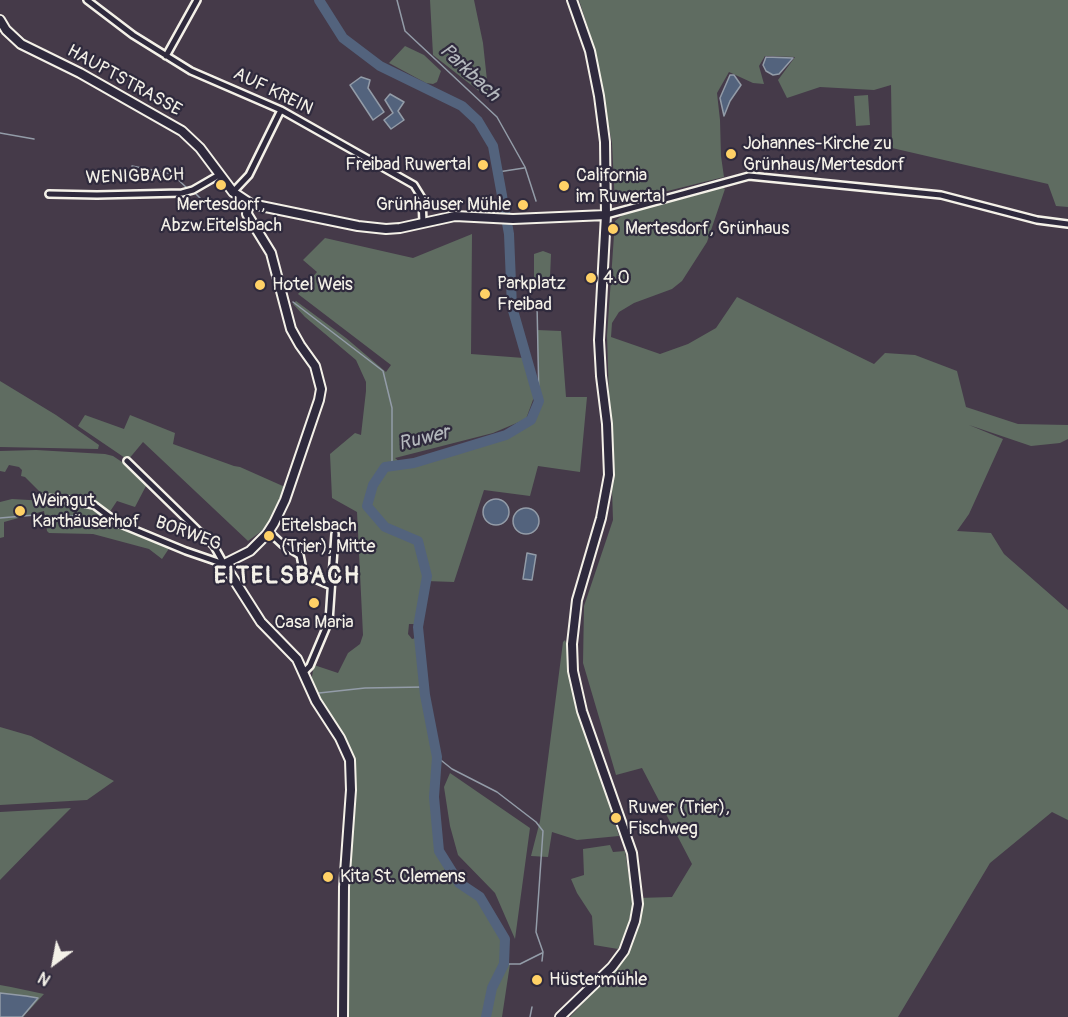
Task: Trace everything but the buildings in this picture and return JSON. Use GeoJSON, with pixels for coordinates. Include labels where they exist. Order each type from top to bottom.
{"type":"FeatureCollection","features":[{"type":"Feature","properties":{"kind":"street","name":"AUF KREIN"},"geometry":{"type":"LineString","coordinates":[[87,0],[191,71],[281,110],[414,185],[422,198],[423,224]]}},
{"type":"Feature","properties":{"kind":"street"},"geometry":{"type":"LineString","coordinates":[[166,56],[197,0]]}},
{"type":"Feature","properties":{"kind":"street"},"geometry":{"type":"LineString","coordinates":[[560,1017],[601,979],[624,951],[635,921],[638,904],[632,853],[582,711],[573,671],[572,644],[577,600],[601,519],[609,475],[599,340],[606,215],[601,111],[590,51],[572,0]]}},
{"type":"Feature","properties":{"kind":"street","name":"HAUPTSTRASSE"},"geometry":{"type":"LineString","coordinates":[[0,20],[12,36],[26,47],[95,81],[182,130],[233,192],[248,203],[370,228],[400,228],[455,216],[513,219],[606,215]]}},
{"type":"Feature","properties":{"kind":"street"},"geometry":{"type":"LineString","coordinates":[[233,192],[249,175],[281,110]]}},
{"type":"Feature","properties":{"kind":"street","name":"WENIGBACH"},"geometry":{"type":"LineString","coordinates":[[49,194],[182,193],[194,190],[219,175]]}},
{"type":"Feature","properties":{"kind":"street"},"geometry":{"type":"LineString","coordinates":[[606,215],[749,176],[941,195],[1037,220],[1068,224]]}},
{"type":"Feature","properties":{"kind":"street"},"geometry":{"type":"LineString","coordinates":[[224,564],[249,551],[269,532],[285,500],[321,388],[315,366],[293,334],[271,254],[247,213],[248,203]]}},
{"type":"Feature","properties":{"kind":"street"},"geometry":{"type":"LineString","coordinates":[[127,461],[214,546],[261,622],[294,655],[316,701],[340,738],[350,760],[351,790],[345,887],[344,1017]]}},
{"type":"Feature","properties":{"kind":"street","name":"BORWEG"},"geometry":{"type":"LineString","coordinates":[[41,498],[94,505],[118,523],[224,564]]}},
{"type":"Feature","properties":{"kind":"street"},"geometry":{"type":"LineString","coordinates":[[269,532],[283,545],[300,555],[303,570],[308,576],[331,586]]}},
{"type":"Feature","properties":{"kind":"street"},"geometry":{"type":"LineString","coordinates":[[304,672],[310,666],[329,621],[335,534]]}},
{"type":"Feature","properties":{"kind":"green space"},"geometry":{"type":"Polygon","coordinates":[[[430,0],[474,0],[483,43],[489,99],[433,55],[430,0]]]}},
{"type":"Feature","properties":{"kind":"green space"},"geometry":{"type":"Polygon","coordinates":[[[579,0],[1068,0],[1068,207],[1056,206],[1048,184],[892,148],[891,85],[874,90],[820,87],[787,98],[778,80],[795,57],[765,56],[759,66],[764,84],[753,83],[729,72],[717,93],[724,177],[615,204],[612,143],[590,34],[579,0]]]}},
{"type":"Feature","properties":{"kind":"green space"},"geometry":{"type":"Polygon","coordinates":[[[405,46],[424,55],[441,71],[437,82],[426,83],[389,63],[405,46]]]}},
{"type":"Feature","properties":{"kind":"green space"},"geometry":{"type":"Polygon","coordinates":[[[868,95],[870,125],[856,126],[854,96],[868,95]]]}},
{"type":"Feature","properties":{"kind":"green space"},"geometry":{"type":"Polygon","coordinates":[[[722,187],[725,189],[707,242],[682,281],[672,289],[634,303],[619,312],[612,323],[611,337],[660,354],[688,344],[716,328],[737,297],[874,364],[885,353],[915,355],[957,371],[966,407],[1018,424],[1068,425],[1068,439],[1060,443],[1031,446],[969,425],[1003,439],[969,514],[957,531],[991,533],[1004,554],[1068,610],[1068,820],[1052,812],[990,863],[898,1017],[570,1017],[619,965],[632,932],[638,898],[672,897],[692,864],[642,768],[616,775],[583,663],[584,606],[613,520],[607,336],[615,221],[624,214],[722,187]]]}},
{"type":"Feature","properties":{"kind":"green space"},"geometry":{"type":"Polygon","coordinates":[[[472,234],[471,354],[524,358],[534,397],[526,419],[493,433],[395,458],[402,464],[414,463],[506,435],[531,420],[539,401],[537,330],[561,331],[566,397],[587,397],[580,472],[538,466],[530,496],[484,490],[454,582],[426,581],[418,624],[409,624],[408,634],[412,639],[419,637],[424,687],[437,757],[434,797],[439,851],[459,883],[480,897],[505,939],[504,964],[510,964],[502,1017],[348,1017],[348,891],[354,760],[345,739],[311,682],[314,665],[338,673],[348,653],[360,644],[363,635],[357,512],[332,498],[330,454],[355,433],[361,435],[366,382],[356,360],[293,304],[296,301],[346,338],[386,372],[391,365],[298,294],[317,272],[303,260],[325,238],[413,258],[472,234]]]}},
{"type":"Feature","properties":{"kind":"green space"},"geometry":{"type":"Polygon","coordinates":[[[543,251],[551,254],[550,278],[542,282],[534,278],[534,254],[543,251]]]}},
{"type":"Feature","properties":{"kind":"green space"},"geometry":{"type":"Polygon","coordinates":[[[0,381],[56,415],[99,445],[98,449],[0,447],[0,381]]]}},
{"type":"Feature","properties":{"kind":"green space"},"geometry":{"type":"Polygon","coordinates":[[[85,415],[124,429],[130,415],[175,433],[173,444],[240,467],[285,487],[267,527],[248,541],[143,442],[128,460],[78,426],[85,415]]]}},
{"type":"Feature","properties":{"kind":"green space"},"geometry":{"type":"Polygon","coordinates":[[[36,450],[113,456],[125,464],[146,486],[135,507],[117,501],[109,513],[97,504],[82,499],[42,494],[25,477],[21,476],[22,470],[19,467],[9,465],[5,472],[0,471],[0,451],[36,450]]]}},
{"type":"Feature","properties":{"kind":"green space"},"geometry":{"type":"Polygon","coordinates":[[[12,499],[64,502],[89,507],[116,524],[170,547],[162,559],[149,549],[93,534],[49,533],[44,511],[4,522],[4,537],[0,538],[0,502],[12,499]]]}},
{"type":"Feature","properties":{"kind":"green space"},"geometry":{"type":"Polygon","coordinates":[[[565,640],[575,698],[619,836],[577,840],[552,832],[548,857],[531,856],[540,821],[565,640]]]}},
{"type":"Feature","properties":{"kind":"green space"},"geometry":{"type":"Polygon","coordinates":[[[0,727],[31,736],[114,781],[87,800],[0,805],[0,727]]]}},
{"type":"Feature","properties":{"kind":"green space"},"geometry":{"type":"Polygon","coordinates":[[[450,773],[530,828],[515,939],[495,893],[458,855],[450,826],[444,787],[450,773]]]}},
{"type":"Feature","properties":{"kind":"green space"},"geometry":{"type":"Polygon","coordinates":[[[71,808],[41,838],[0,880],[0,812],[71,808]]]}},
{"type":"Feature","properties":{"kind":"green space"},"geometry":{"type":"Polygon","coordinates":[[[610,845],[613,852],[625,851],[633,903],[627,929],[618,949],[594,945],[592,916],[571,879],[584,875],[583,849],[610,845]]]}},
{"type":"Feature","properties":{"kind":"green space"},"geometry":{"type":"Polygon","coordinates":[[[0,985],[44,994],[22,1017],[38,998],[0,993],[0,985]]]}},
{"type":"Feature","properties":{"kind":"water"},"geometry":{"type":"Polygon","coordinates":[[[766,57],[793,58],[779,74],[773,75],[766,71],[763,65],[766,57]]]}},
{"type":"Feature","properties":{"kind":"water"},"geometry":{"type":"Polygon","coordinates":[[[730,75],[734,75],[741,85],[730,101],[724,116],[720,98],[730,75]]]}},
{"type":"Feature","properties":{"kind":"water"},"geometry":{"type":"Polygon","coordinates":[[[361,77],[370,80],[368,88],[384,112],[373,120],[350,85],[361,77]]]}},
{"type":"Feature","properties":{"kind":"water"},"geometry":{"type":"Polygon","coordinates":[[[390,94],[404,102],[398,111],[404,120],[391,129],[384,120],[393,113],[385,100],[390,94]]]}},
{"type":"Feature","properties":{"kind":"water"},"geometry":{"type":"Polygon","coordinates":[[[496,499],[505,503],[509,512],[505,521],[496,525],[487,521],[483,512],[487,503],[496,499]]]}},
{"type":"Feature","properties":{"kind":"water"},"geometry":{"type":"Polygon","coordinates":[[[526,508],[535,512],[539,521],[535,530],[526,534],[517,530],[513,521],[517,512],[526,508]]]}},
{"type":"Feature","properties":{"kind":"water"},"geometry":{"type":"Polygon","coordinates":[[[527,553],[536,555],[532,580],[523,579],[527,553]]]}},
{"type":"Feature","properties":{"kind":"water"},"geometry":{"type":"Polygon","coordinates":[[[0,993],[38,998],[22,1017],[0,1017],[0,993]]]}},
{"type":"Feature","properties":{"kind":"waterway","name":"Ruwer"},"geometry":{"type":"LineString","coordinates":[[319,0],[343,38],[380,66],[462,106],[478,121],[493,146],[509,234],[512,307],[539,401],[531,420],[506,435],[414,463],[385,467],[373,485],[367,506],[385,527],[418,541],[427,576],[418,627],[425,695],[437,757],[434,797],[439,851],[459,883],[480,897],[505,939],[504,964],[492,988],[486,1017]]}},
{"type":"Feature","properties":{"kind":"waterway","name":"Parkbach"},"geometry":{"type":"LineString","coordinates":[[397,0],[405,31],[497,117],[525,167],[536,201]]}},
{"type":"Feature","properties":{"kind":"waterway","name":"WENIGBACH"},"geometry":{"type":"LineString","coordinates":[[0,133],[34,139]]}},
{"type":"Feature","properties":{"kind":"waterway","name":"WENIGBACH"},"geometry":{"type":"LineString","coordinates":[[132,166],[172,174],[187,188]]}},
{"type":"Feature","properties":{"kind":"waterway","name":"Parkbach"},"geometry":{"type":"LineString","coordinates":[[498,172],[524,168]]}},
{"type":"Feature","properties":{"kind":"waterway","name":"WENIGBACH"},"geometry":{"type":"LineString","coordinates":[[196,194],[207,205]]}},
{"type":"Feature","properties":{"kind":"waterway","name":"WENIGBACH"},"geometry":{"type":"LineString","coordinates":[[293,302],[383,371],[392,408],[392,466]]}},
{"type":"Feature","properties":{"kind":"waterway","name":"Parkbach"},"geometry":{"type":"LineString","coordinates":[[537,304],[539,401]]}},
{"type":"Feature","properties":{"kind":"waterway"},"geometry":{"type":"LineString","coordinates":[[0,518],[35,515]]}},
{"type":"Feature","properties":{"kind":"waterway"},"geometry":{"type":"LineString","coordinates":[[54,516],[81,516],[109,522],[163,545]]}},
{"type":"Feature","properties":{"kind":"waterway"},"geometry":{"type":"LineString","coordinates":[[319,693],[365,688],[424,687]]}},
{"type":"Feature","properties":{"kind":"waterway"},"geometry":{"type":"LineString","coordinates":[[437,757],[452,769],[497,792],[536,822],[543,831],[536,932],[543,952],[542,961]]}},
{"type":"Feature","properties":{"kind":"waterway"},"geometry":{"type":"LineString","coordinates":[[504,964],[520,964],[542,953]]}},
{"type":"Feature","properties":{"kind":"waterway"},"geometry":{"type":"LineString","coordinates":[[530,1017],[532,1007]]}},
{"type":"Feature","properties":{"kind":"place","name":"Johannes-Kirche zu Grünhaus/Mertesdorf"},"geometry":{"type":"Point","coordinates":[731,154]}},
{"type":"Feature","properties":{"kind":"place","name":"Freibad Ruwertal"},"geometry":{"type":"Point","coordinates":[483,165]}},
{"type":"Feature","properties":{"kind":"place","name":"Mertesdorf, Abzw.Eitelsbach"},"geometry":{"type":"Point","coordinates":[221,185]}},
{"type":"Feature","properties":{"kind":"place","name":"California im Ruwertal"},"geometry":{"type":"Point","coordinates":[564,186]}},
{"type":"Feature","properties":{"kind":"place","name":"Grünhäuser Mühle"},"geometry":{"type":"Point","coordinates":[523,205]}},
{"type":"Feature","properties":{"kind":"place","name":"Mertesdorf, Grünhaus"},"geometry":{"type":"Point","coordinates":[613,229]}},
{"type":"Feature","properties":{"kind":"place","name":"4.0"},"geometry":{"type":"Point","coordinates":[591,278]}},
{"type":"Feature","properties":{"kind":"place","name":"Hotel Weis"},"geometry":{"type":"Point","coordinates":[260,285]}},
{"type":"Feature","properties":{"kind":"place","name":"Parkplatz Freibad"},"geometry":{"type":"Point","coordinates":[485,294]}},
{"type":"Feature","properties":{"kind":"place","name":"Weingut Karthäuserhof"},"geometry":{"type":"Point","coordinates":[20,511]}},
{"type":"Feature","properties":{"kind":"place","name":"Eitelsbach (Trier), Mitte"},"geometry":{"type":"Point","coordinates":[269,536]}},
{"type":"Feature","properties":{"kind":"place","name":"Casa Maria"},"geometry":{"type":"Point","coordinates":[314,603]}},
{"type":"Feature","properties":{"kind":"place","name":"Ruwer (Trier), Fischweg"},"geometry":{"type":"Point","coordinates":[616,818]}},
{"type":"Feature","properties":{"kind":"place","name":"Kita St. Clemens"},"geometry":{"type":"Point","coordinates":[328,877]}},
{"type":"Feature","properties":{"kind":"place","name":"Hüstermühle"},"geometry":{"type":"Point","coordinates":[537,980]}},
{"type":"Feature","properties":{"kind":"district","name":"EITELSBACH"},"geometry":{"type":"Point","coordinates":[287,577]}}]}
